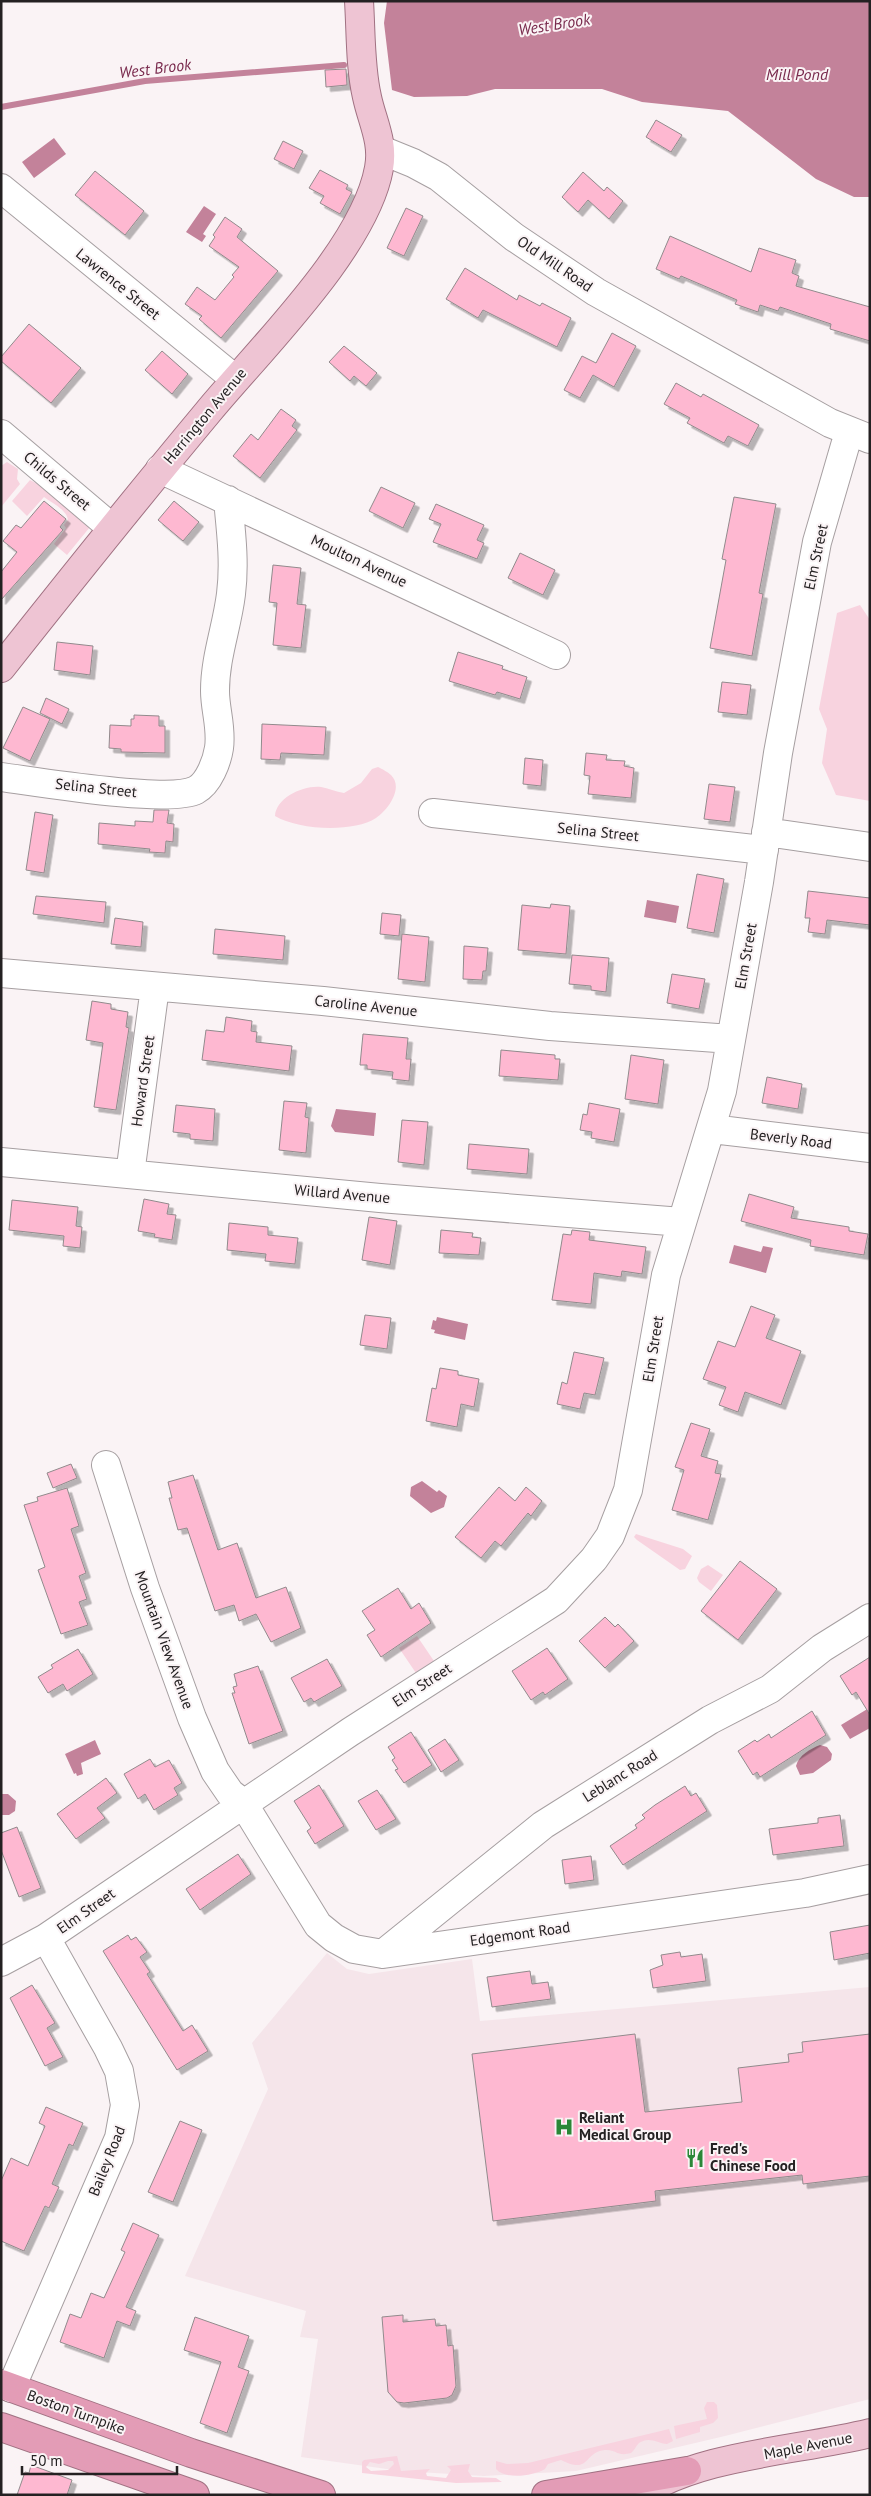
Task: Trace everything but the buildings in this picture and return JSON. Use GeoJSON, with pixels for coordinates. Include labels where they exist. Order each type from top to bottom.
{"type":"FeatureCollection","features":[{"type":"Feature","properties":{"kind":"highway","name":"Boston Turnpike"},"geometry":{"type":"LineString","coordinates":[[6,2386],[191,2454],[322,2495]]}},
{"type":"Feature","properties":{"kind":"highway"},"geometry":{"type":"LineString","coordinates":[[1,2427],[190,2494]]}},
{"type":"Feature","properties":{"kind":"highway"},"geometry":{"type":"LineString","coordinates":[[546,2495],[682,2483]]}},
{"type":"Feature","properties":{"kind":"main road"},"geometry":{"type":"LineString","coordinates":[[359,1],[367,97],[378,132],[381,150]]}},
{"type":"Feature","properties":{"kind":"main road","name":"Harrington Avenue"},"geometry":{"type":"LineString","coordinates":[[1,668],[160,469],[316,282],[360,219],[375,183],[381,150]]}},
{"type":"Feature","properties":{"kind":"main road","name":"Maple Avenue"},"geometry":{"type":"LineString","coordinates":[[639,2495],[653,2486],[682,2483],[746,2458],[870,2433]]}},
{"type":"Feature","properties":{"kind":"street","name":"Old Mill Road"},"geometry":{"type":"LineString","coordinates":[[381,150],[414,163],[439,177],[528,247],[596,292],[761,386],[860,436]]}},
{"type":"Feature","properties":{"kind":"street","name":"Lawrence Street"},"geometry":{"type":"LineString","coordinates":[[1,188],[235,379]]}},
{"type":"Feature","properties":{"kind":"street","name":"Childs Street"},"geometry":{"type":"LineString","coordinates":[[1,434],[112,528]]}},
{"type":"Feature","properties":{"kind":"street","name":"Elm Street"},"geometry":{"type":"LineString","coordinates":[[1,1962],[46,1938],[392,1704],[556,1600],[594,1559],[619,1518],[628,1490],[666,1275],[722,1091],[765,841],[778,753],[817,542],[860,436]]}},
{"type":"Feature","properties":{"kind":"street","name":"Moulton Avenue"},"geometry":{"type":"LineString","coordinates":[[160,469],[556,655]]}},
{"type":"Feature","properties":{"kind":"street","name":"Selina Street"},"geometry":{"type":"LineString","coordinates":[[1,778],[159,795],[190,792],[198,789],[208,779],[219,749],[220,730],[215,691],[223,630],[231,595],[233,549],[228,500]]}},
{"type":"Feature","properties":{"kind":"street","name":"Selina Street"},"geometry":{"type":"LineString","coordinates":[[433,813],[765,841],[870,847]]}},
{"type":"Feature","properties":{"kind":"street","name":"Caroline Avenue"},"geometry":{"type":"LineString","coordinates":[[1,973],[323,1001],[550,1026],[731,1039]]}},
{"type":"Feature","properties":{"kind":"street","name":"Howard Street"},"geometry":{"type":"LineString","coordinates":[[130,1174],[155,987]]}},
{"type":"Feature","properties":{"kind":"street","name":"Beverly Road"},"geometry":{"type":"LineString","coordinates":[[712,1129],[870,1148]]}},
{"type":"Feature","properties":{"kind":"street","name":"Willard Avenue"},"geometry":{"type":"LineString","coordinates":[[1,1162],[380,1198],[682,1222]]}},
{"type":"Feature","properties":{"kind":"street","name":"Mountain View Avenue"},"geometry":{"type":"LineString","coordinates":[[106,1465],[145,1588],[192,1718],[215,1771],[230,1793],[244,1803]]}},
{"type":"Feature","properties":{"kind":"street","name":"Leblanc Road"},"geometry":{"type":"LineString","coordinates":[[383,1954],[543,1825],[710,1720],[770,1689],[822,1648],[870,1618]]}},
{"type":"Feature","properties":{"kind":"street","name":"Edgemont Road"},"geometry":{"type":"LineString","coordinates":[[244,1803],[318,1925],[334,1938],[354,1949],[383,1954],[806,1893],[870,1879]]}},
{"type":"Feature","properties":{"kind":"street","name":"Bailey Road"},"geometry":{"type":"LineString","coordinates":[[6,2386],[119,2138],[124,2116],[125,2095],[119,2071],[46,1938]]}},
{"type":"Feature","properties":{"kind":"shaded area"},"geometry":{"type":"Polygon","coordinates":[[[7,462],[18,469],[17,479],[20,484],[1,507],[1,466],[7,462]]]}},
{"type":"Feature","properties":{"kind":"shaded area"},"geometry":{"type":"Polygon","coordinates":[[[30,480],[45,488],[90,527],[67,555],[54,544],[66,528],[64,525],[68,520],[62,510],[44,497],[27,516],[12,501],[30,480]]]}},
{"type":"Feature","properties":{"kind":"shaded area"},"geometry":{"type":"Polygon","coordinates":[[[860,605],[870,620],[870,801],[836,795],[822,763],[827,729],[819,709],[837,613],[860,605]]]}},
{"type":"Feature","properties":{"kind":"shaded area"},"geometry":{"type":"Polygon","coordinates":[[[378,767],[390,774],[395,780],[395,792],[385,810],[376,818],[366,823],[340,828],[311,827],[285,821],[275,816],[280,804],[292,794],[314,787],[344,793],[361,783],[372,769],[378,767]]]}},
{"type":"Feature","properties":{"kind":"shaded area"},"geometry":{"type":"Polygon","coordinates":[[[636,1534],[683,1549],[692,1556],[685,1569],[680,1570],[637,1540],[634,1537],[636,1534]]]}},
{"type":"Feature","properties":{"kind":"shaded area"},"geometry":{"type":"Polygon","coordinates":[[[708,1565],[723,1575],[711,1591],[699,1582],[697,1578],[701,1569],[708,1565]]]}},
{"type":"Feature","properties":{"kind":"shaded area"},"geometry":{"type":"Polygon","coordinates":[[[417,1636],[436,1664],[418,1676],[399,1648],[417,1636]]]}},
{"type":"Feature","properties":{"kind":"shaded area"},"geometry":{"type":"Polygon","coordinates":[[[327,1953],[347,1969],[369,1974],[472,1959],[480,2021],[870,1987],[870,2399],[576,2471],[484,2476],[401,2471],[301,2457],[318,2339],[300,2337],[306,2311],[185,2276],[268,2089],[252,2043],[327,1953]]]}},
{"type":"Feature","properties":{"kind":"shaded area"},"geometry":{"type":"Polygon","coordinates":[[[707,2402],[714,2402],[717,2405],[718,2418],[713,2423],[700,2427],[700,2432],[676,2439],[674,2426],[707,2419],[704,2408],[707,2402]]]}},
{"type":"Feature","properties":{"kind":"shaded area"},"geometry":{"type":"Polygon","coordinates":[[[669,2429],[673,2441],[667,2444],[646,2440],[639,2443],[631,2453],[620,2454],[605,2450],[593,2455],[582,2464],[571,2464],[561,2460],[548,2464],[545,2469],[540,2471],[520,2476],[506,2475],[496,2469],[496,2461],[507,2464],[528,2463],[669,2429]]]}},
{"type":"Feature","properties":{"kind":"shaded area"},"geometry":{"type":"Polygon","coordinates":[[[397,2456],[401,2471],[430,2469],[426,2473],[427,2476],[446,2478],[451,2470],[447,2466],[470,2464],[468,2471],[472,2477],[496,2478],[502,2482],[456,2483],[362,2473],[362,2462],[364,2460],[397,2456]],[[393,2461],[379,2464],[370,2462],[366,2467],[371,2471],[388,2470],[394,2464],[393,2461]]]}},
{"type":"Feature","properties":{"kind":"water","name":"Mill Pond"},"geometry":{"type":"Polygon","coordinates":[[[387,1],[870,1],[870,197],[854,197],[816,179],[728,111],[642,102],[602,89],[495,89],[467,96],[414,97],[392,90],[384,23],[387,1]]]}},
{"type":"Feature","properties":{"kind":"water"},"geometry":{"type":"Polygon","coordinates":[[[54,138],[66,154],[34,178],[22,162],[54,138]]]}},
{"type":"Feature","properties":{"kind":"water"},"geometry":{"type":"Polygon","coordinates":[[[204,206],[216,214],[203,234],[206,236],[202,242],[186,232],[204,206]]]}},
{"type":"Feature","properties":{"kind":"water"},"geometry":{"type":"Polygon","coordinates":[[[647,900],[679,906],[676,923],[644,917],[647,900]]]}},
{"type":"Feature","properties":{"kind":"water"},"geometry":{"type":"Polygon","coordinates":[[[336,1109],[376,1113],[374,1136],[335,1132],[331,1126],[336,1109]]]}},
{"type":"Feature","properties":{"kind":"water"},"geometry":{"type":"Polygon","coordinates":[[[734,1245],[761,1252],[763,1246],[773,1248],[766,1273],[729,1263],[734,1245]]]}},
{"type":"Feature","properties":{"kind":"water"},"geometry":{"type":"Polygon","coordinates":[[[437,1317],[468,1324],[465,1340],[434,1333],[435,1330],[431,1329],[433,1320],[436,1321],[437,1317]]]}},
{"type":"Feature","properties":{"kind":"water"},"geometry":{"type":"Polygon","coordinates":[[[422,1481],[437,1492],[439,1490],[447,1496],[444,1507],[431,1513],[410,1496],[411,1487],[422,1481]]]}},
{"type":"Feature","properties":{"kind":"water"},"geometry":{"type":"Polygon","coordinates":[[[869,1708],[870,1728],[850,1739],[841,1725],[869,1708]]]}},
{"type":"Feature","properties":{"kind":"water"},"geometry":{"type":"Polygon","coordinates":[[[95,1740],[101,1754],[81,1763],[83,1774],[77,1776],[76,1773],[74,1774],[65,1754],[95,1740]]]}},
{"type":"Feature","properties":{"kind":"water"},"geometry":{"type":"Polygon","coordinates":[[[820,1745],[827,1747],[832,1754],[831,1760],[813,1773],[800,1775],[796,1766],[797,1762],[802,1756],[820,1745]]]}},
{"type":"Feature","properties":{"kind":"water"},"geometry":{"type":"Polygon","coordinates":[[[1,1794],[8,1794],[16,1801],[15,1811],[9,1815],[1,1815],[1,1794]]]}},
{"type":"Feature","properties":{"kind":"waterway","name":"West Brook"},"geometry":{"type":"LineString","coordinates":[[1,107],[145,81],[344,65]]}},
{"type":"Feature","properties":{"kind":"place","name":"Reliant Medical Group"},"geometry":{"type":"Point","coordinates":[564,2127]}},
{"type":"Feature","properties":{"kind":"place","name":"Fred's Chinese Food"},"geometry":{"type":"Point","coordinates":[695,2158]}}]}
